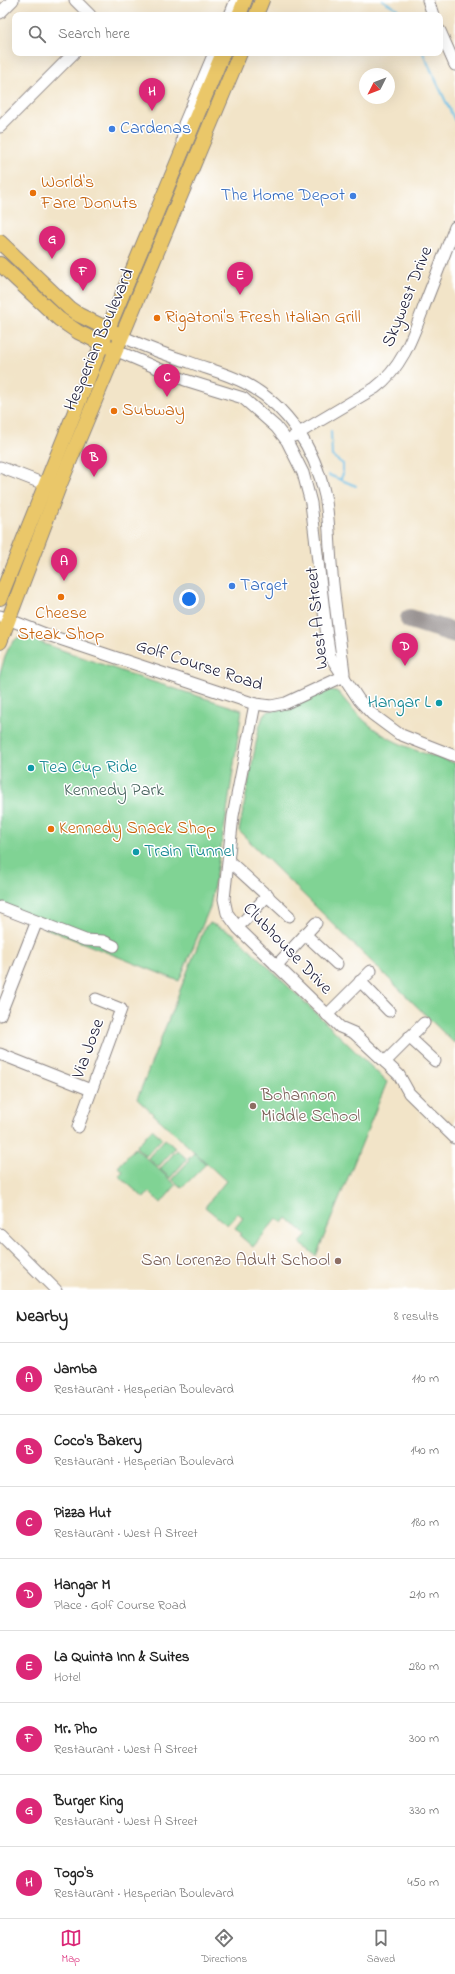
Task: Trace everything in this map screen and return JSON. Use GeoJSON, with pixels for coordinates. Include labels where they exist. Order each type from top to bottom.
{"type":"FeatureCollection","features":[{"type":"Feature","properties":{"kind":"main road"},"geometry":{"type":"LineString","coordinates":[[240,12],[245,0]]}},
{"type":"Feature","properties":{"kind":"main road"},"geometry":{"type":"LineString","coordinates":[[257,12],[262,0]]}},
{"type":"Feature","properties":{"kind":"main road","name":"Hesperian Boulevard"},"geometry":{"type":"LineString","coordinates":[[0,642],[4,618],[102,343],[222,56]]}},
{"type":"Feature","properties":{"kind":"main road","name":"Hesperian Boulevard"},"geometry":{"type":"LineString","coordinates":[[1,593],[115,350],[239,56]]}},
{"type":"Feature","properties":{"kind":"main road","name":"West A Street"},"geometry":{"type":"LineString","coordinates":[[2,248],[69,308],[79,315],[121,336]]}},
{"type":"Feature","properties":{"kind":"main road","name":"West A Street"},"geometry":{"type":"LineString","coordinates":[[0,264],[59,319],[78,332],[115,350]]}},
{"type":"Feature","properties":{"kind":"street"},"geometry":{"type":"LineString","coordinates":[[0,13],[13,0]]}},
{"type":"Feature","properties":{"kind":"street"},"geometry":{"type":"LineString","coordinates":[[75,0],[87,12]]}},
{"type":"Feature","properties":{"kind":"street"},"geometry":{"type":"LineString","coordinates":[[231,12],[236,0]]}},
{"type":"Feature","properties":{"kind":"street"},"geometry":{"type":"LineString","coordinates":[[428,0],[432,12]]}},
{"type":"Feature","properties":{"kind":"street"},"geometry":{"type":"LineString","coordinates":[[443,38],[455,65]]}},
{"type":"Feature","properties":{"kind":"street"},"geometry":{"type":"LineString","coordinates":[[0,127],[71,56]]}},
{"type":"Feature","properties":{"kind":"street","name":"Hesperian Boulevard"},"geometry":{"type":"LineString","coordinates":[[180,154],[184,124],[213,56]]}},
{"type":"Feature","properties":{"kind":"street","name":"Skywest Drive"},"geometry":{"type":"LineString","coordinates":[[287,440],[375,388],[386,379],[396,367],[409,345],[455,227]]}},
{"type":"Feature","properties":{"kind":"street","name":"West A Street"},"geometry":{"type":"LineString","coordinates":[[121,336],[186,361],[220,372],[246,384],[275,404],[299,433],[316,464],[325,498],[338,635],[344,676]]}},
{"type":"Feature","properties":{"kind":"street","name":"West A Street"},"geometry":{"type":"LineString","coordinates":[[115,350],[185,380],[243,398],[276,427],[287,440],[303,473],[309,495],[319,560],[330,656],[344,676]]}},
{"type":"Feature","properties":{"kind":"street"},"geometry":{"type":"LineString","coordinates":[[0,467],[51,487]]}},
{"type":"Feature","properties":{"kind":"street","name":"Golf Course Road"},"geometry":{"type":"LineString","coordinates":[[4,618],[255,704],[271,706],[286,703],[344,676]]}},
{"type":"Feature","properties":{"kind":"street"},"geometry":{"type":"LineString","coordinates":[[344,676],[359,700],[380,720],[399,734],[455,756]]}},
{"type":"Feature","properties":{"kind":"street","name":"Clubhouse Drive"},"geometry":{"type":"LineString","coordinates":[[255,704],[233,816],[224,899],[227,913],[238,928],[327,1015],[340,1027],[354,1033],[399,1075],[409,1094],[455,1138]]}},
{"type":"Feature","properties":{"kind":"street"},"geometry":{"type":"LineString","coordinates":[[229,861],[268,895],[289,916]]}},
{"type":"Feature","properties":{"kind":"street"},"geometry":{"type":"LineString","coordinates":[[243,922],[268,895]]}},
{"type":"Feature","properties":{"kind":"street"},"geometry":{"type":"LineString","coordinates":[[0,907],[85,940],[103,942],[114,946]]}},
{"type":"Feature","properties":{"kind":"street"},"geometry":{"type":"LineString","coordinates":[[276,966],[316,923]]}},
{"type":"Feature","properties":{"kind":"street"},"geometry":{"type":"LineString","coordinates":[[0,1015],[35,926]]}},
{"type":"Feature","properties":{"kind":"street"},"geometry":{"type":"LineString","coordinates":[[306,934],[337,964]]}},
{"type":"Feature","properties":{"kind":"street"},"geometry":{"type":"LineString","coordinates":[[327,1015],[371,971]]}},
{"type":"Feature","properties":{"kind":"street"},"geometry":{"type":"LineString","coordinates":[[360,981],[389,1010]]}},
{"type":"Feature","properties":{"kind":"street","name":"Via Jose"},"geometry":{"type":"LineString","coordinates":[[78,1127],[122,1009],[96,999]]}},
{"type":"Feature","properties":{"kind":"street"},"geometry":{"type":"LineString","coordinates":[[385,1062],[424,1023]]}},
{"type":"Feature","properties":{"kind":"street"},"geometry":{"type":"LineString","coordinates":[[410,1037],[435,1061]]}},
{"type":"Feature","properties":{"kind":"street"},"geometry":{"type":"LineString","coordinates":[[0,1054],[91,1090]]}},
{"type":"Feature","properties":{"kind":"street"},"geometry":{"type":"LineString","coordinates":[[0,1234],[56,1290]]}},
{"type":"Feature","properties":{"kind":"green space","name":"Kennedy Park"},"geometry":{"type":"Polygon","coordinates":[[[22,636],[138,677],[242,710],[226,818],[210,907],[179,981],[0,910],[0,673],[5,656],[10,646],[17,638],[22,636]]]}},
{"type":"Feature","properties":{"kind":"green space"},"geometry":{"type":"Polygon","coordinates":[[[327,690],[336,691],[339,693],[364,721],[390,739],[419,752],[455,763],[455,1044],[239,831],[259,728],[264,714],[269,711],[286,709],[327,690]]]}},
{"type":"Feature","properties":{"kind":"green space","name":"Bohannon Middle School"},"geometry":{"type":"Polygon","coordinates":[[[210,923],[234,934],[387,1082],[316,1256],[300,1243],[307,1235],[287,1218],[283,1223],[277,1218],[253,1247],[239,1235],[241,1234],[235,1228],[243,1218],[238,1213],[227,1225],[205,1207],[226,1181],[137,1099],[205,927],[210,923]]]}},
{"type":"Feature","properties":{"kind":"green space"},"geometry":{"type":"Polygon","coordinates":[[[152,1129],[162,1138],[146,1156],[136,1147],[152,1129]]]}},
{"type":"Feature","properties":{"kind":"green space"},"geometry":{"type":"Polygon","coordinates":[[[165,1139],[175,1148],[158,1167],[148,1158],[165,1139]]]}},
{"type":"Feature","properties":{"kind":"green space"},"geometry":{"type":"Polygon","coordinates":[[[135,1148],[176,1185],[161,1203],[149,1192],[144,1198],[119,1176],[123,1171],[118,1167],[135,1148]]]}},
{"type":"Feature","properties":{"kind":"green space"},"geometry":{"type":"Polygon","coordinates":[[[177,1150],[187,1159],[170,1178],[160,1169],[177,1150]]]}},
{"type":"Feature","properties":{"kind":"green space"},"geometry":{"type":"Polygon","coordinates":[[[194,1153],[206,1164],[182,1188],[172,1179],[189,1161],[188,1159],[194,1153]]]}},
{"type":"Feature","properties":{"kind":"waterway"},"geometry":{"type":"LineString","coordinates":[[382,0],[400,12]]}},
{"type":"Feature","properties":{"kind":"waterway"},"geometry":{"type":"LineString","coordinates":[[424,56],[455,121]]}},
{"type":"Feature","properties":{"kind":"waterway"},"geometry":{"type":"LineString","coordinates":[[331,431],[332,456],[343,464],[343,474],[340,480]]}},
{"type":"Feature","properties":{"kind":"waterway"},"geometry":{"type":"LineString","coordinates":[[329,475],[356,486]]}},
{"type":"Feature","properties":{"kind":"taxiway"},"geometry":{"type":"LineString","coordinates":[[410,619],[455,633]]}},
{"type":"Feature","properties":{"kind":"place","name":"Togo's"},"geometry":{"type":"Point","coordinates":[152,111]}},
{"type":"Feature","properties":{"kind":"place","name":"Cardenas"},"geometry":{"type":"Point","coordinates":[112,129]}},
{"type":"Feature","properties":{"kind":"place","name":"World's Fare Donuts"},"geometry":{"type":"Point","coordinates":[33,193]}},
{"type":"Feature","properties":{"kind":"place","name":"The Home Depot"},"geometry":{"type":"Point","coordinates":[353,196]}},
{"type":"Feature","properties":{"kind":"place","name":"Burger King"},"geometry":{"type":"Point","coordinates":[52,259]}},
{"type":"Feature","properties":{"kind":"place","name":"Mr. Pho"},"geometry":{"type":"Point","coordinates":[83,291]}},
{"type":"Feature","properties":{"kind":"place","name":"La Quinta Inn & Suites"},"geometry":{"type":"Point","coordinates":[240,295]}},
{"type":"Feature","properties":{"kind":"place","name":"Rigatoni's Fresh Italian Grill"},"geometry":{"type":"Point","coordinates":[157,318]}},
{"type":"Feature","properties":{"kind":"place","name":"Pizza Hut"},"geometry":{"type":"Point","coordinates":[167,397]}},
{"type":"Feature","properties":{"kind":"place","name":"Subway"},"geometry":{"type":"Point","coordinates":[114,411]}},
{"type":"Feature","properties":{"kind":"place","name":"Coco's Bakery"},"geometry":{"type":"Point","coordinates":[94,477]}},
{"type":"Feature","properties":{"kind":"place","name":"Jamba"},"geometry":{"type":"Point","coordinates":[64,581]}},
{"type":"Feature","properties":{"kind":"place","name":"Target"},"geometry":{"type":"Point","coordinates":[232,586]}},
{"type":"Feature","properties":{"kind":"place","name":"Cheese Steak Shop"},"geometry":{"type":"Point","coordinates":[61,597]}},
{"type":"Feature","properties":{"kind":"place","name":"Hangar M"},"geometry":{"type":"Point","coordinates":[405,666]}},
{"type":"Feature","properties":{"kind":"place","name":"Hangar L"},"geometry":{"type":"Point","coordinates":[439,703]}},
{"type":"Feature","properties":{"kind":"place","name":"Tea Cup Ride"},"geometry":{"type":"Point","coordinates":[31,768]}},
{"type":"Feature","properties":{"kind":"place","name":"Kennedy Snack Shop"},"geometry":{"type":"Point","coordinates":[51,829]}},
{"type":"Feature","properties":{"kind":"place","name":"Train Tunnel"},"geometry":{"type":"Point","coordinates":[136,852]}},
{"type":"Feature","properties":{"kind":"place","name":"Bohannon Middle School"},"geometry":{"type":"Point","coordinates":[253,1106]}},
{"type":"Feature","properties":{"kind":"place","name":"San Lorenzo Adult School"},"geometry":{"type":"Point","coordinates":[338,1261]}}]}
